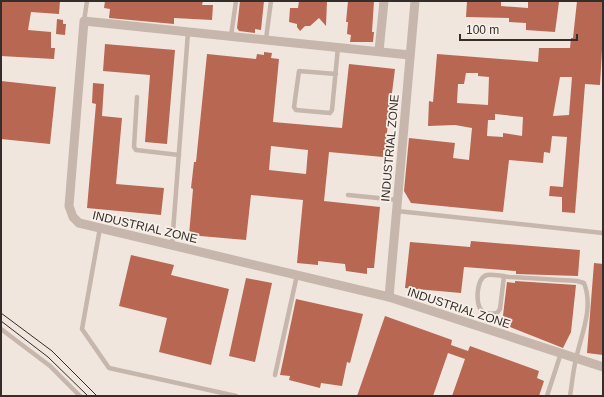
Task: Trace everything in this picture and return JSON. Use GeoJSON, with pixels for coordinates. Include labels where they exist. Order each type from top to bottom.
{"type":"FeatureCollection","features":[{"type":"Feature","properties":{"kind":"street"},"geometry":{"type":"LineString","coordinates":[[379,51],[384,1]]}},
{"type":"Feature","properties":{"kind":"street","name":"INDUSTRIAL ZONE"},"geometry":{"type":"LineString","coordinates":[[389,297],[415,1]]}},
{"type":"Feature","properties":{"kind":"street"},"geometry":{"type":"LineString","coordinates":[[84,20],[410,55]]}},
{"type":"Feature","properties":{"kind":"street","name":"INDUSTRIAL ZONE"},"geometry":{"type":"LineString","coordinates":[[84,20],[69,206],[73,217],[79,223],[389,297],[603,367]]}},
{"type":"Feature","properties":{"kind":"lane"},"geometry":{"type":"LineString","coordinates":[[84,20],[87,1]]}},
{"type":"Feature","properties":{"kind":"lane"},"geometry":{"type":"LineString","coordinates":[[231,36],[236,1]]}},
{"type":"Feature","properties":{"kind":"lane"},"geometry":{"type":"LineString","coordinates":[[266,39],[271,1]]}},
{"type":"Feature","properties":{"kind":"lane"},"geometry":{"type":"LineString","coordinates":[[172,245],[188,31]]}},
{"type":"Feature","properties":{"kind":"lane"},"geometry":{"type":"LineString","coordinates":[[336,74],[299,71],[294,107],[296,110],[330,113],[332,110],[336,74],[338,47]]}},
{"type":"Feature","properties":{"kind":"lane"},"geometry":{"type":"LineString","coordinates":[[137,97],[134,147],[136,150],[179,155]]}},
{"type":"Feature","properties":{"kind":"lane"},"geometry":{"type":"LineString","coordinates":[[348,195],[398,200]]}},
{"type":"Feature","properties":{"kind":"lane"},"geometry":{"type":"LineString","coordinates":[[397,211],[603,233]]}},
{"type":"Feature","properties":{"kind":"lane"},"geometry":{"type":"LineString","coordinates":[[100,228],[82,330],[109,368],[236,396]]}},
{"type":"Feature","properties":{"kind":"lane"},"geometry":{"type":"LineString","coordinates":[[275,375],[297,275]]}},
{"type":"Feature","properties":{"kind":"lane"},"geometry":{"type":"LineString","coordinates":[[504,276],[500,310],[497,313],[487,314],[482,311],[479,305],[479,285],[482,278],[487,275],[504,276],[577,281],[584,283],[588,292],[586,320],[576,358],[570,396]]}},
{"type":"Feature","properties":{"kind":"lane"},"geometry":{"type":"LineString","coordinates":[[1,329],[50,366],[80,396]]}},
{"type":"Feature","properties":{"kind":"lane"},"geometry":{"type":"LineString","coordinates":[[547,396],[561,353]]}},
{"type":"Feature","properties":{"kind":"building"},"geometry":{"type":"Polygon","coordinates":[[[1,1],[60,1],[59,14],[31,12],[28,30],[51,32],[51,48],[55,48],[54,59],[1,56],[1,1]]]}},
{"type":"Feature","properties":{"kind":"building"},"geometry":{"type":"Polygon","coordinates":[[[105,1],[203,1],[202,5],[213,5],[212,20],[174,18],[174,24],[109,18],[110,9],[104,8],[105,1]]]}},
{"type":"Feature","properties":{"kind":"building"},"geometry":{"type":"Polygon","coordinates":[[[240,1],[264,1],[261,30],[255,29],[255,33],[239,31],[237,28],[240,1]]]}},
{"type":"Feature","properties":{"kind":"building"},"geometry":{"type":"Polygon","coordinates":[[[299,1],[327,1],[326,26],[319,18],[310,26],[305,26],[300,31],[297,24],[289,22],[290,8],[298,8],[299,1]]]}},
{"type":"Feature","properties":{"kind":"building"},"geometry":{"type":"Polygon","coordinates":[[[348,1],[374,1],[372,32],[374,32],[373,42],[350,42],[351,35],[347,34],[348,22],[346,22],[348,1]]]}},
{"type":"Feature","properties":{"kind":"building"},"geometry":{"type":"Polygon","coordinates":[[[467,1],[501,1],[501,6],[528,8],[528,1],[559,2],[555,32],[526,30],[526,23],[509,22],[509,18],[466,17],[467,1]]]}},
{"type":"Feature","properties":{"kind":"building"},"geometry":{"type":"Polygon","coordinates":[[[577,1],[603,1],[600,85],[585,84],[575,213],[562,212],[562,197],[549,196],[550,186],[563,187],[567,137],[552,136],[550,153],[544,152],[543,163],[509,160],[503,212],[411,203],[404,191],[409,138],[455,143],[453,158],[469,160],[472,128],[455,125],[428,126],[429,101],[433,102],[437,54],[538,62],[539,48],[570,48],[571,38],[573,38],[577,1]],[[466,73],[464,84],[458,84],[457,103],[488,105],[489,77],[478,76],[478,73],[466,73]],[[560,77],[553,116],[569,115],[572,77],[560,77]],[[495,114],[495,120],[488,120],[487,136],[503,137],[503,133],[522,136],[523,117],[495,114]]]}},
{"type":"Feature","properties":{"kind":"building"},"geometry":{"type":"Polygon","coordinates":[[[57,19],[63,20],[63,24],[66,24],[65,35],[56,34],[57,19]]]}},
{"type":"Feature","properties":{"kind":"building"},"geometry":{"type":"Polygon","coordinates":[[[105,44],[175,50],[167,144],[145,142],[150,75],[103,71],[105,44]]]}},
{"type":"Feature","properties":{"kind":"building"},"geometry":{"type":"Polygon","coordinates":[[[264,52],[272,53],[271,58],[279,59],[273,122],[342,128],[349,64],[395,69],[386,140],[389,140],[388,151],[383,150],[383,157],[329,152],[324,201],[380,207],[374,268],[367,268],[367,274],[346,271],[345,264],[318,261],[318,265],[297,263],[303,200],[251,195],[246,240],[189,235],[193,189],[191,188],[194,162],[196,162],[207,54],[256,59],[257,54],[264,55],[264,52]],[[271,146],[269,170],[306,174],[308,150],[271,146]]]}},
{"type":"Feature","properties":{"kind":"building"},"geometry":{"type":"Polygon","coordinates":[[[1,81],[56,87],[50,144],[1,139],[1,81]]]}},
{"type":"Feature","properties":{"kind":"building"},"geometry":{"type":"Polygon","coordinates":[[[93,83],[104,84],[102,116],[122,118],[116,184],[164,188],[161,215],[87,208],[96,104],[92,103],[93,83]]]}},
{"type":"Feature","properties":{"kind":"building"},"geometry":{"type":"Polygon","coordinates":[[[471,241],[580,250],[578,276],[516,274],[516,271],[464,267],[461,293],[405,288],[410,242],[470,247],[471,241]]]}},
{"type":"Feature","properties":{"kind":"building"},"geometry":{"type":"Polygon","coordinates":[[[131,255],[174,265],[171,275],[229,289],[211,365],[159,352],[167,318],[119,306],[131,255]]]}},
{"type":"Feature","properties":{"kind":"building"},"geometry":{"type":"Polygon","coordinates":[[[594,263],[603,264],[603,355],[587,353],[594,263]]]}},
{"type":"Feature","properties":{"kind":"building"},"geometry":{"type":"Polygon","coordinates":[[[246,278],[272,283],[255,362],[229,356],[246,278]]]}},
{"type":"Feature","properties":{"kind":"building"},"geometry":{"type":"Polygon","coordinates":[[[515,281],[576,285],[571,332],[563,348],[502,324],[507,282],[515,283],[515,281]]]}},
{"type":"Feature","properties":{"kind":"building"},"geometry":{"type":"Polygon","coordinates":[[[296,299],[363,314],[350,363],[347,362],[342,386],[321,383],[320,388],[289,380],[290,376],[280,375],[296,299]]]}},
{"type":"Feature","properties":{"kind":"building"},"geometry":{"type":"Polygon","coordinates":[[[385,316],[452,340],[451,345],[468,351],[470,346],[539,371],[537,378],[544,381],[539,396],[452,396],[465,359],[448,353],[433,396],[357,396],[385,316]]]}},
{"type":"Feature","properties":{"kind":"tram line"},"geometry":{"type":"LineString","coordinates":[[1,313],[52,351],[97,396]]}},
{"type":"Feature","properties":{"kind":"tram line"},"geometry":{"type":"LineString","coordinates":[[1,321],[48,357],[88,396]]}}]}
